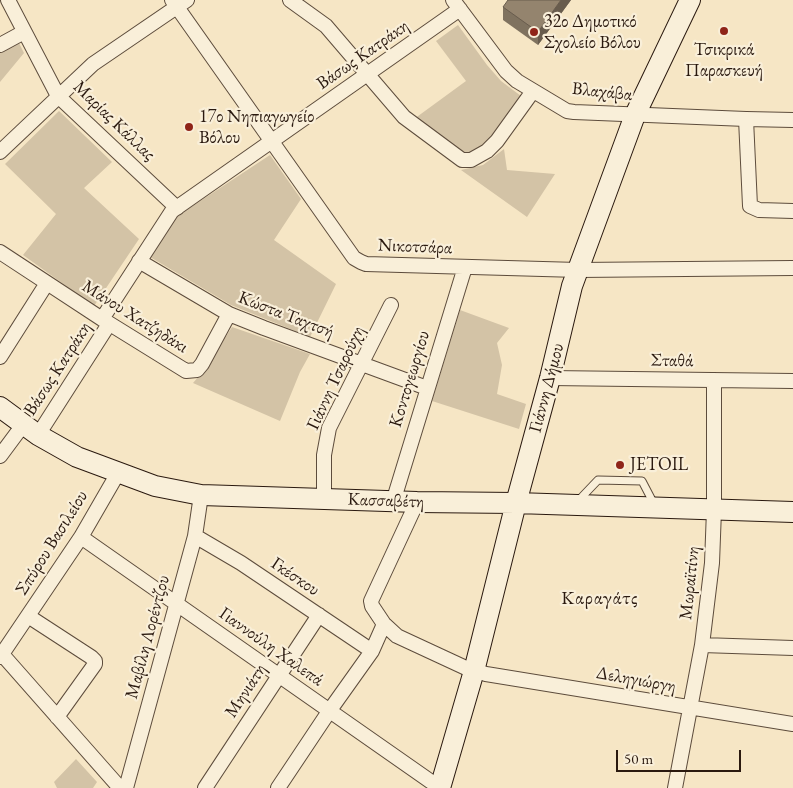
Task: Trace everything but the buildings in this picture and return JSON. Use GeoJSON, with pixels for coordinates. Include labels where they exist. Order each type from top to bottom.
{"type":"FeatureCollection","features":[{"type":"Feature","properties":{"kind":"street","name":"Μαρίας Κάλλας"},"geometry":{"type":"LineString","coordinates":[[8,0],[58,96],[177,208]]}},
{"type":"Feature","properties":{"kind":"street"},"geometry":{"type":"LineString","coordinates":[[290,0],[326,26],[404,117],[462,160],[471,160],[487,151],[497,141],[533,91]]}},
{"type":"Feature","properties":{"kind":"street","name":"Γιάννη Δήμου"},"geometry":{"type":"LineString","coordinates":[[440,788],[474,671],[572,286],[635,115],[690,0]]}},
{"type":"Feature","properties":{"kind":"street"},"geometry":{"type":"LineString","coordinates":[[0,152],[93,64],[178,2]]}},
{"type":"Feature","properties":{"kind":"street","name":"Νικοτσάρα"},"geometry":{"type":"LineString","coordinates":[[178,2],[272,142],[354,258],[366,264],[578,270],[793,268]]}},
{"type":"Feature","properties":{"kind":"street","name":"Βάσως Κατράκη"},"geometry":{"type":"LineString","coordinates":[[0,456],[31,430],[106,322],[139,261],[166,218],[177,208],[367,75],[457,5]]}},
{"type":"Feature","properties":{"kind":"street","name":"Βλαχάβα"},"geometry":{"type":"LineString","coordinates":[[457,5],[506,71],[517,81],[567,111],[746,120],[793,120]]}},
{"type":"Feature","properties":{"kind":"street"},"geometry":{"type":"LineString","coordinates":[[0,45],[24,32]]}},
{"type":"Feature","properties":{"kind":"street"},"geometry":{"type":"LineString","coordinates":[[746,120],[750,206],[759,210],[793,211]]}},
{"type":"Feature","properties":{"kind":"street","name":"Μάνου Χατζηδάκι"},"geometry":{"type":"LineString","coordinates":[[0,252],[106,322],[180,368],[191,372],[197,370],[202,364],[229,314]]}},
{"type":"Feature","properties":{"kind":"street","name":"Κώστα Ταχτσή"},"geometry":{"type":"LineString","coordinates":[[139,261],[229,314],[427,388]]}},
{"type":"Feature","properties":{"kind":"street","name":"Κοντογεωργίου"},"geometry":{"type":"LineString","coordinates":[[393,502],[465,267]]}},
{"type":"Feature","properties":{"kind":"street"},"geometry":{"type":"LineString","coordinates":[[0,357],[47,283]]}},
{"type":"Feature","properties":{"kind":"street","name":"Γιάννη Τσαρούχη"},"geometry":{"type":"LineString","coordinates":[[324,499],[324,455],[329,428],[391,305]]}},
{"type":"Feature","properties":{"kind":"street","name":"Σταθά"},"geometry":{"type":"LineString","coordinates":[[550,378],[793,380]]}},
{"type":"Feature","properties":{"kind":"street","name":"Μωραϊτίνη"},"geometry":{"type":"LineString","coordinates":[[675,788],[702,645],[712,563],[714,380]]}},
{"type":"Feature","properties":{"kind":"street","name":"Κασσαβέτη"},"geometry":{"type":"LineString","coordinates":[[0,407],[31,430],[77,457],[155,486],[201,495],[793,512]]}},
{"type":"Feature","properties":{"kind":"street","name":"Σπύρου Βασιλείου"},"geometry":{"type":"LineString","coordinates":[[1,655],[81,537],[118,473]]}},
{"type":"Feature","properties":{"kind":"street","name":"Μαβίλη Λορέντζου"},"geometry":{"type":"LineString","coordinates":[[127,787],[195,536],[201,495]]}},
{"type":"Feature","properties":{"kind":"street"},"geometry":{"type":"LineString","coordinates":[[416,502],[371,601],[372,606],[384,624],[397,636],[474,671]]}},
{"type":"Feature","properties":{"kind":"street","name":"Γκέσκου"},"geometry":{"type":"LineString","coordinates":[[195,536],[241,563],[372,650]]}},
{"type":"Feature","properties":{"kind":"street","name":"Γιαννούλη Χαλεπά"},"geometry":{"type":"LineString","coordinates":[[81,537],[440,788]]}},
{"type":"Feature","properties":{"kind":"street"},"geometry":{"type":"LineString","coordinates":[[28,616],[95,661],[95,664],[57,717]]}},
{"type":"Feature","properties":{"kind":"street","name":"Μηνιάτη"},"geometry":{"type":"LineString","coordinates":[[205,788],[319,616]]}},
{"type":"Feature","properties":{"kind":"street"},"geometry":{"type":"LineString","coordinates":[[278,788],[372,650],[384,624]]}},
{"type":"Feature","properties":{"kind":"street"},"geometry":{"type":"LineString","coordinates":[[702,645],[793,648]]}},
{"type":"Feature","properties":{"kind":"street"},"geometry":{"type":"LineString","coordinates":[[1,655],[57,717],[127,787]]}},
{"type":"Feature","properties":{"kind":"street","name":"Δεληγιώργη"},"geometry":{"type":"LineString","coordinates":[[474,671],[793,724]]}},
{"type":"Feature","properties":{"kind":"lane"},"geometry":{"type":"LineString","coordinates":[[573,506],[598,480],[642,481],[656,509]]}},
{"type":"Feature","properties":{"kind":"shaded area"},"geometry":{"type":"Polygon","coordinates":[[[458,25],[501,81],[521,96],[506,123],[494,138],[467,158],[414,119],[466,81],[436,41],[458,25]]]}},
{"type":"Feature","properties":{"kind":"shaded area"},"geometry":{"type":"Polygon","coordinates":[[[18,41],[24,53],[0,82],[0,51],[18,41]]]}},
{"type":"Feature","properties":{"kind":"shaded area"},"geometry":{"type":"Polygon","coordinates":[[[59,111],[112,162],[84,188],[139,239],[94,306],[23,255],[56,214],[5,164],[59,111]]]}},
{"type":"Feature","properties":{"kind":"shaded area"},"geometry":{"type":"Polygon","coordinates":[[[504,149],[507,170],[555,174],[527,217],[461,170],[483,165],[504,149]]]}},
{"type":"Feature","properties":{"kind":"shaded area"},"geometry":{"type":"Polygon","coordinates":[[[270,155],[301,199],[274,240],[336,284],[310,337],[231,305],[150,257],[176,217],[270,155]]]}},
{"type":"Feature","properties":{"kind":"shaded area"},"geometry":{"type":"Polygon","coordinates":[[[460,310],[509,328],[497,343],[502,365],[497,394],[526,404],[519,429],[432,401],[460,310]]]}},
{"type":"Feature","properties":{"kind":"shaded area"},"geometry":{"type":"Polygon","coordinates":[[[232,327],[310,354],[300,372],[280,421],[193,383],[205,369],[232,327]]]}},
{"type":"Feature","properties":{"kind":"shaded area"},"geometry":{"type":"Polygon","coordinates":[[[76,759],[97,782],[93,788],[57,788],[54,782],[76,759]]]}},
{"type":"Feature","properties":{"kind":"place","name":"Τσικρικά Παρασκευή"},"geometry":{"type":"Point","coordinates":[724,31]}},
{"type":"Feature","properties":{"kind":"place","name":"32ο Δημοτικό Σχολείο Βόλου"},"geometry":{"type":"Point","coordinates":[534,32]}},
{"type":"Feature","properties":{"kind":"place","name":"17ο Νηπιαγωγείο Βόλου"},"geometry":{"type":"Point","coordinates":[189,127]}},
{"type":"Feature","properties":{"kind":"place","name":"JETOIL"},"geometry":{"type":"Point","coordinates":[620,465]}},
{"type":"Feature","properties":{"kind":"district","name":"Καραγάτς"},"geometry":{"type":"Point","coordinates":[600,599]}}]}
